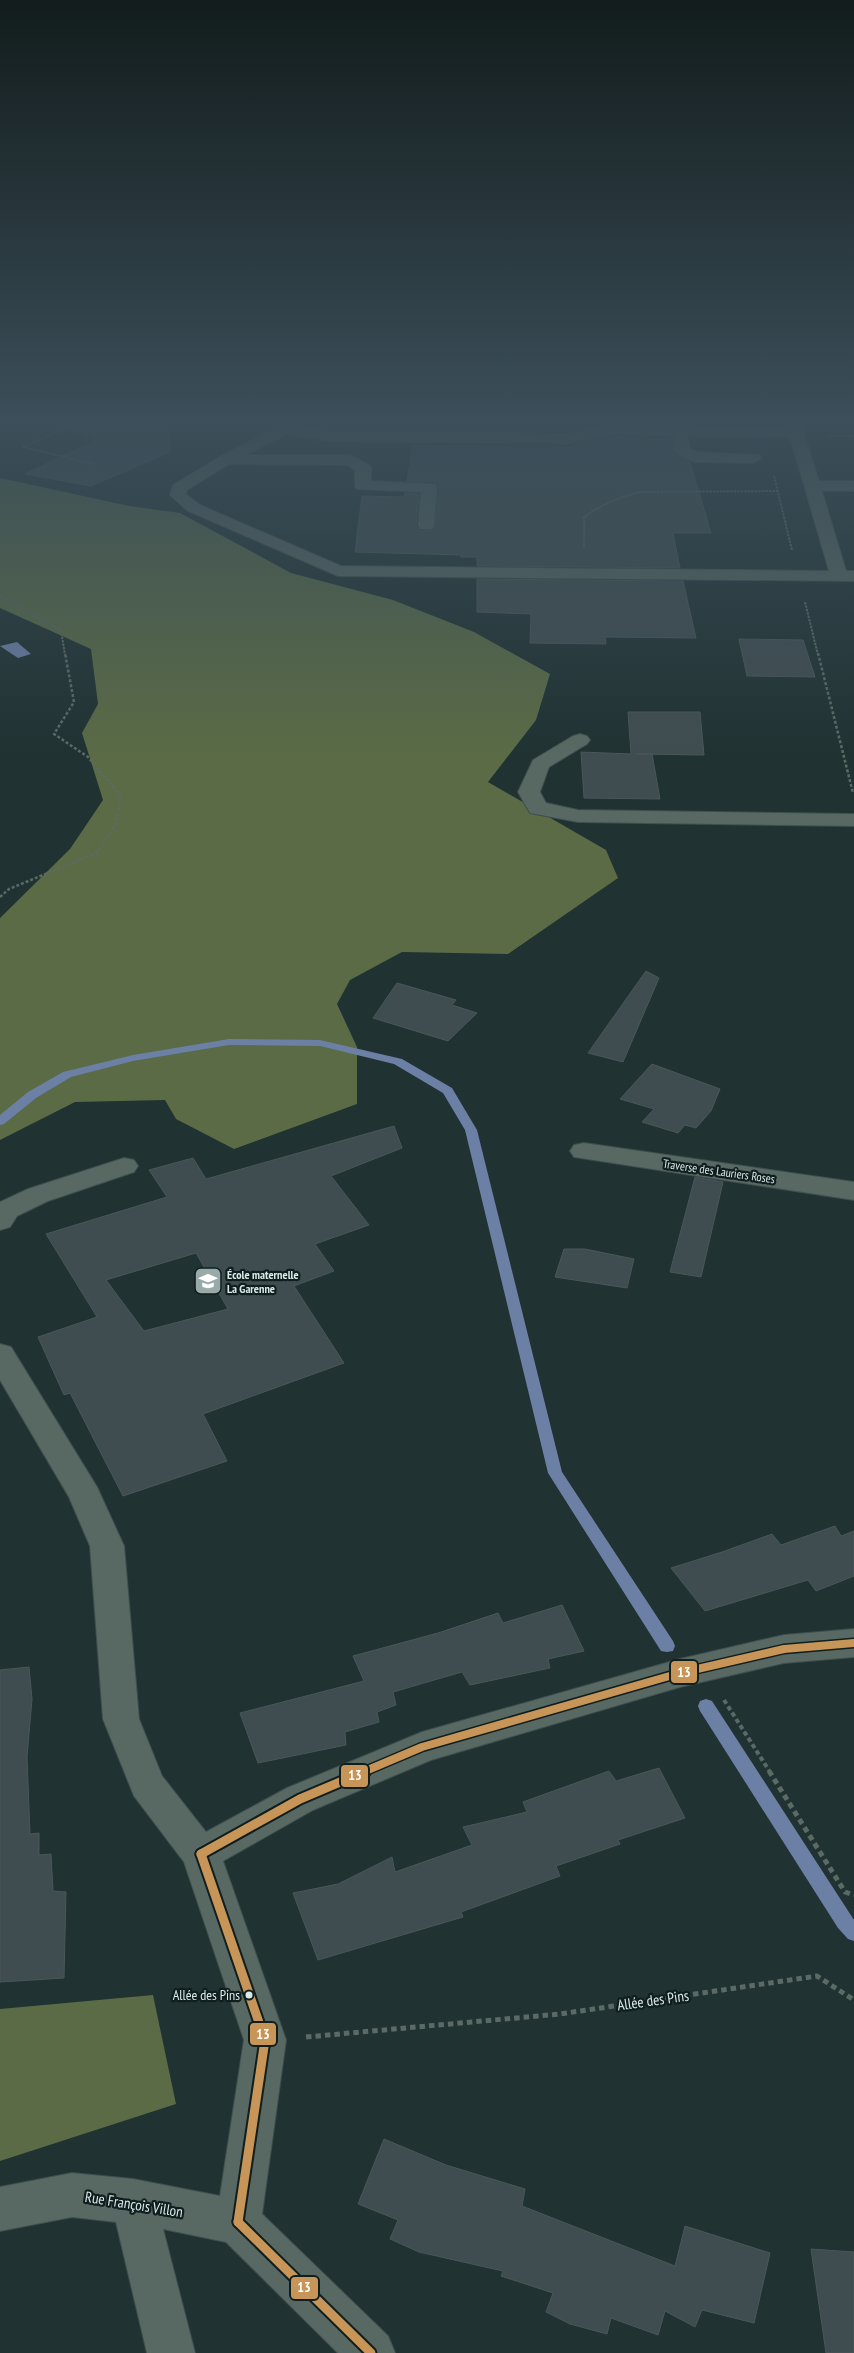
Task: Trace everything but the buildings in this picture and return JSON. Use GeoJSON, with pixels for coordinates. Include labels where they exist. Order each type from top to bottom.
{"type":"FeatureCollection","features":[{"type":"Feature","properties":{"kind":"street"},"geometry":{"type":"LineString","coordinates":[[253,534],[338,571],[847,576],[831,534]]}},
{"type":"Feature","properties":{"kind":"street"},"geometry":{"type":"LineString","coordinates":[[580,740],[540,764],[529,792],[538,808],[578,816],[854,820]]}},
{"type":"Feature","properties":{"kind":"street","name":"Traverse des Lauriers Roses"},"geometry":{"type":"LineString","coordinates":[[584,1151],[854,1191]]}},
{"type":"Feature","properties":{"kind":"street"},"geometry":{"type":"LineString","coordinates":[[0,1221],[6,1210],[38,1195],[124,1166]]}},
{"type":"Feature","properties":{"kind":"street"},"geometry":{"type":"LineString","coordinates":[[0,1354],[86,1496],[108,1546],[121,1719],[147,1785],[201,1854],[265,2040],[238,2222],[371,2353]]}},
{"type":"Feature","properties":{"kind":"street"},"geometry":{"type":"LineString","coordinates":[[201,1854],[300,1799],[422,1747],[598,1695],[704,1668],[784,1649],[854,1643]]}},
{"type":"Feature","properties":{"kind":"street","name":"Rue François Villon"},"geometry":{"type":"LineString","coordinates":[[0,2209],[72,2195],[133,2201],[238,2222]]}},
{"type":"Feature","properties":{"kind":"street"},"geometry":{"type":"LineString","coordinates":[[133,2201],[171,2353]]}},
{"type":"Feature","properties":{"kind":"path"},"geometry":{"type":"LineString","coordinates":[[584,534],[584,573]]}},
{"type":"Feature","properties":{"kind":"path"},"geometry":{"type":"LineString","coordinates":[[788,534],[854,798]]}},
{"type":"Feature","properties":{"kind":"path"},"geometry":{"type":"LineString","coordinates":[[0,595],[62,630],[74,702],[54,734],[88,757],[121,796],[116,824],[96,853],[9,889],[0,897]]}},
{"type":"Feature","properties":{"kind":"path"},"geometry":{"type":"LineString","coordinates":[[704,1668],[845,1892],[854,1895]]}},
{"type":"Feature","properties":{"kind":"path","name":"Allée des Pins"},"geometry":{"type":"LineString","coordinates":[[265,2040],[560,2014],[817,1976],[854,2000]]}},
{"type":"Feature","properties":{"kind":"green space"},"geometry":{"type":"Polygon","coordinates":[[[0,534],[218,534],[291,573],[393,600],[474,632],[550,674],[536,720],[488,782],[606,850],[618,878],[508,954],[402,952],[350,980],[337,1004],[357,1047],[357,1104],[234,1149],[176,1119],[165,1100],[75,1102],[0,1140],[0,918],[70,849],[103,800],[82,733],[98,704],[91,649],[0,608],[0,534]]]}},
{"type":"Feature","properties":{"kind":"green space"},"geometry":{"type":"Polygon","coordinates":[[[153,1995],[176,2104],[0,2161],[0,2009],[153,1995]]]}},
{"type":"Feature","properties":{"kind":"water"},"geometry":{"type":"Polygon","coordinates":[[[17,642],[31,654],[18,658],[0,646],[17,642]]]}},
{"type":"Feature","properties":{"kind":"waterway"},"geometry":{"type":"LineString","coordinates":[[0,1121],[32,1095],[67,1074],[133,1058],[229,1042],[320,1043],[398,1061],[448,1091],[471,1130],[555,1473],[667,1646]]}},
{"type":"Feature","properties":{"kind":"waterway"},"geometry":{"type":"LineString","coordinates":[[706,1706],[844,1922],[854,1933]]}},
{"type":"Feature","properties":{"kind":"transit line","name":"13"},"geometry":{"type":"LineString","coordinates":[[201,1854],[300,1799],[422,1747],[680,1673],[784,1649],[854,1643]]}},
{"type":"Feature","properties":{"kind":"transit line","name":"13"},"geometry":{"type":"LineString","coordinates":[[201,1854],[265,2040],[238,2222]]}},
{"type":"Feature","properties":{"kind":"transit line","name":"13"},"geometry":{"type":"LineString","coordinates":[[238,2222],[371,2353]]}},
{"type":"Feature","properties":{"kind":"place","name":"École maternelle La Garenne"},"geometry":{"type":"Point","coordinates":[208,1281]}},
{"type":"Feature","properties":{"kind":"place","name":"Allée des Pins"},"geometry":{"type":"Point","coordinates":[249,1995]}}]}
